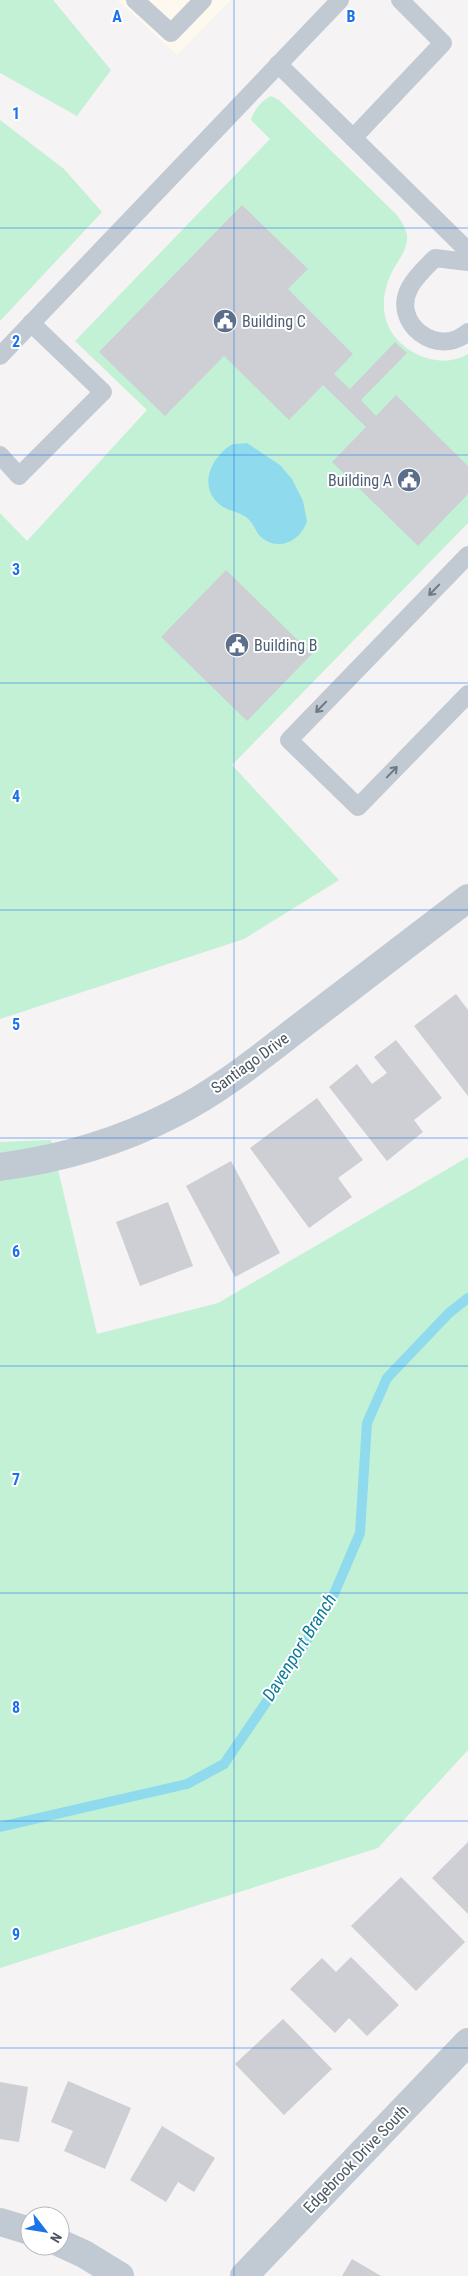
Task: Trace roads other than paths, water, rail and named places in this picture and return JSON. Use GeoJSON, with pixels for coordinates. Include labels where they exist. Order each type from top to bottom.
{"type":"FeatureCollection","features":[{"type":"Feature","properties":{"kind":"street","name":"Santiago Drive"},"geometry":{"type":"LineString","coordinates":[[0,1167],[27,1164],[74,1152],[126,1136],[173,1114],[222,1085],[263,1055],[468,898]]}},
{"type":"Feature","properties":{"kind":"street","name":"Edgebrook Drive South"},"geometry":{"type":"LineString","coordinates":[[244,2276],[468,2042]]}},
{"type":"Feature","properties":{"kind":"street"},"geometry":{"type":"LineString","coordinates":[[0,2222],[20,2228]]}},
{"type":"Feature","properties":{"kind":"street"},"geometry":{"type":"LineString","coordinates":[[70,2248],[120,2276]]}},
{"type":"Feature","properties":{"kind":"lane"},"geometry":{"type":"LineString","coordinates":[[135,0],[170,33],[203,0]]}},
{"type":"Feature","properties":{"kind":"lane"},"geometry":{"type":"LineString","coordinates":[[0,356],[340,0]]}},
{"type":"Feature","properties":{"kind":"lane"},"geometry":{"type":"LineString","coordinates":[[352,138],[443,43],[400,0]]}},
{"type":"Feature","properties":{"kind":"lane"},"geometry":{"type":"LineString","coordinates":[[278,64],[468,251]]}},
{"type":"Feature","properties":{"kind":"lane"},"geometry":{"type":"LineString","coordinates":[[468,262],[435,258],[409,288],[406,300],[406,312],[411,324],[419,333],[430,340],[448,342],[460,338],[468,332]]}},
{"type":"Feature","properties":{"kind":"lane"},"geometry":{"type":"LineString","coordinates":[[0,455],[20,476],[102,392],[31,323]]}},
{"type":"Feature","properties":{"kind":"lane"},"geometry":{"type":"LineString","coordinates":[[468,556],[289,740],[358,807],[468,694]]}},
{"type":"Feature","properties":{"kind":"water"},"geometry":{"type":"Polygon","coordinates":[[[247,443],[280,465],[292,479],[303,501],[307,521],[300,534],[289,542],[276,544],[262,538],[246,517],[222,506],[212,496],[208,480],[213,463],[231,445],[247,443]]]}},
{"type":"Feature","properties":{"kind":"waterway","name":"Davenport Branch"},"geometry":{"type":"LineString","coordinates":[[0,1827],[187,1784],[224,1764],[289,1669],[331,1601],[360,1533],[367,1423],[387,1378],[449,1313],[468,1298]]}},
{"type":"Feature","properties":{"kind":"place","name":"Building C"},"geometry":{"type":"Point","coordinates":[225,321]}},
{"type":"Feature","properties":{"kind":"place","name":"Building A"},"geometry":{"type":"Point","coordinates":[409,480]}},
{"type":"Feature","properties":{"kind":"place","name":"Building B"},"geometry":{"type":"Point","coordinates":[237,645]}}]}
